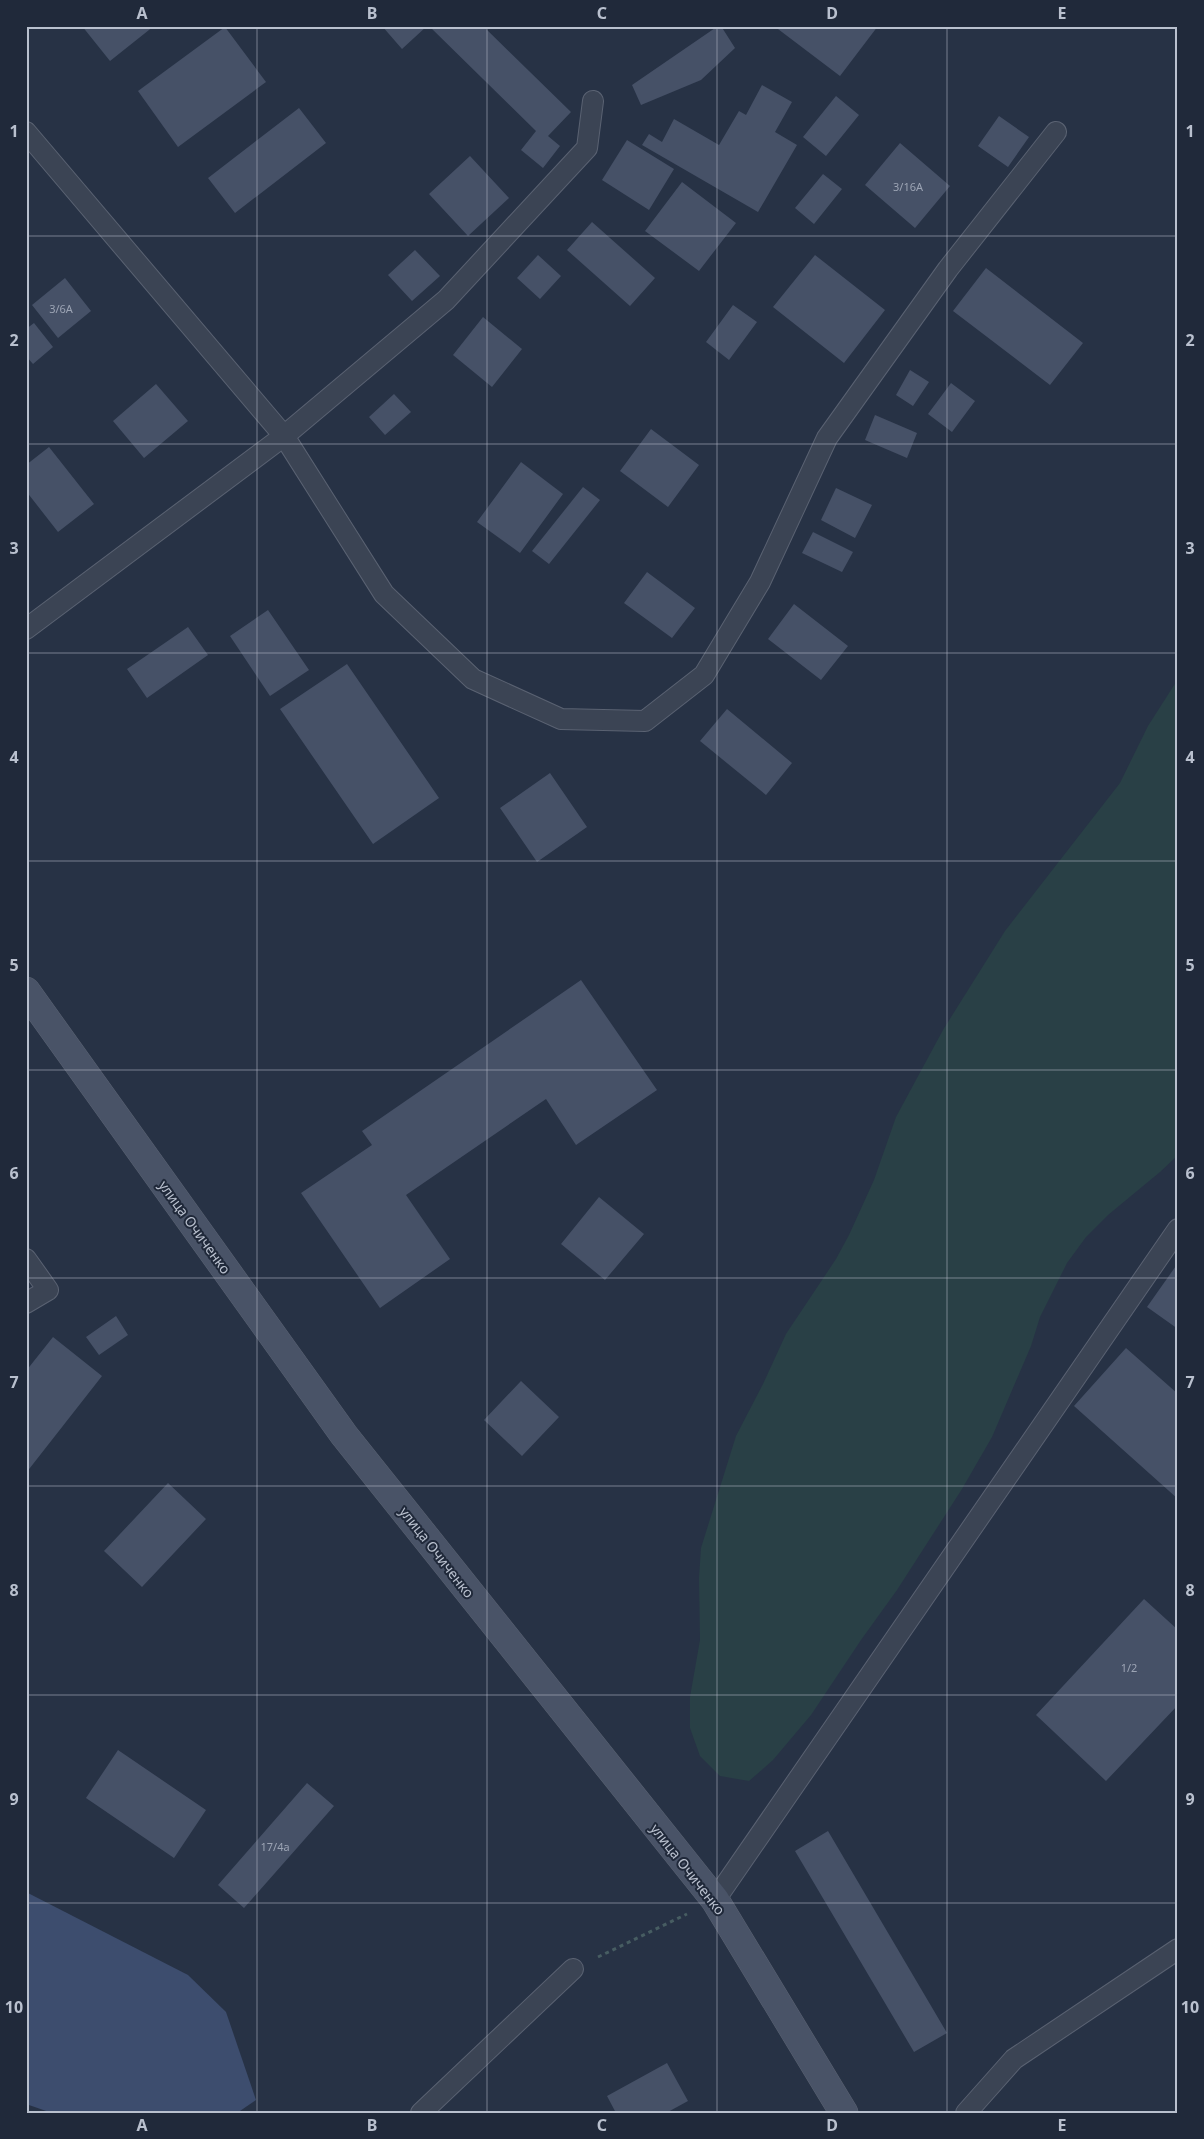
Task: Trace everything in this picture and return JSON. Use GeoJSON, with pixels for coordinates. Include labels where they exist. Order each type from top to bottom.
{"type":"FeatureCollection","features":[{"type":"Feature","properties":{"kind":"street","name":"улица Очиченко"},"geometry":{"type":"LineString","coordinates":[[26,991],[344,1435],[715,1900],[844,2113]]}},
{"type":"Feature","properties":{"kind":"lane"},"geometry":{"type":"LineString","coordinates":[[26,629],[284,436],[446,300],[587,148],[593,101]]}},
{"type":"Feature","properties":{"kind":"lane"},"geometry":{"type":"LineString","coordinates":[[26,132],[284,436],[384,594],[473,679],[561,719],[645,721],[704,675],[760,582],[827,438],[948,269],[1056,132]]}},
{"type":"Feature","properties":{"kind":"lane"},"geometry":{"type":"LineString","coordinates":[[715,1900],[1178,1229]]}},
{"type":"Feature","properties":{"kind":"lane"},"geometry":{"type":"LineString","coordinates":[[26,1259],[48,1290],[26,1303]]}},
{"type":"Feature","properties":{"kind":"lane"},"geometry":{"type":"LineString","coordinates":[[966,2113],[1014,2059],[1178,1949]]}},
{"type":"Feature","properties":{"kind":"lane"},"geometry":{"type":"LineString","coordinates":[[421,2113],[573,1969]]}},
{"type":"Feature","properties":{"kind":"path"},"geometry":{"type":"LineString","coordinates":[[573,1969],[715,1900]]}},
{"type":"Feature","properties":{"kind":"green space"},"geometry":{"type":"Polygon","coordinates":[[[1178,679],[1178,1155],[1108,1215],[1086,1237],[1067,1263],[1040,1317],[1031,1346],[992,1437],[962,1489],[897,1590],[811,1715],[773,1760],[749,1781],[720,1776],[700,1756],[690,1728],[690,1697],[700,1640],[699,1578],[701,1548],[736,1436],[786,1334],[836,1259],[849,1235],[874,1180],[896,1117],[943,1030],[1005,931],[1120,783],[1148,726],[1178,679]]]}},
{"type":"Feature","properties":{"kind":"water"},"geometry":{"type":"Polygon","coordinates":[[[26,1892],[188,1975],[226,2012],[256,2100],[237,2113],[52,2113],[26,2104],[26,1892]]]}},
{"type":"Feature","properties":{"kind":"building"},"geometry":{"type":"Polygon","coordinates":[[[82,26],[154,26],[110,61],[82,26]]]}},
{"type":"Feature","properties":{"kind":"building"},"geometry":{"type":"Polygon","coordinates":[[[382,26],[427,26],[402,49],[382,26]]]}},
{"type":"Feature","properties":{"kind":"building"},"geometry":{"type":"Polygon","coordinates":[[[429,26],[483,26],[571,112],[548,136],[560,146],[543,168],[521,150],[536,131],[429,26]]]}},
{"type":"Feature","properties":{"kind":"building"},"geometry":{"type":"Polygon","coordinates":[[[718,26],[721,26],[735,48],[701,80],[641,105],[632,85],[718,26]]]}},
{"type":"Feature","properties":{"kind":"building"},"geometry":{"type":"Polygon","coordinates":[[[774,26],[878,26],[840,76],[774,26]]]}},
{"type":"Feature","properties":{"kind":"building"},"geometry":{"type":"Polygon","coordinates":[[[225,27],[266,82],[178,147],[138,91],[225,27]]]}},
{"type":"Feature","properties":{"kind":"building"},"geometry":{"type":"Polygon","coordinates":[[[762,85],[792,102],[775,132],[797,145],[758,212],[642,145],[649,134],[662,142],[674,119],[719,145],[739,111],[746,115],[762,85]]]}},
{"type":"Feature","properties":{"kind":"building"},"geometry":{"type":"Polygon","coordinates":[[[836,96],[859,115],[826,156],[803,137],[836,96]]]}},
{"type":"Feature","properties":{"kind":"building"},"geometry":{"type":"Polygon","coordinates":[[[299,108],[326,143],[235,213],[208,178],[299,108]]]}},
{"type":"Feature","properties":{"kind":"building"},"geometry":{"type":"Polygon","coordinates":[[[999,116],[1029,137],[1008,167],[978,146],[999,116]]]}},
{"type":"Feature","properties":{"kind":"building"},"geometry":{"type":"Polygon","coordinates":[[[627,140],[674,169],[649,210],[602,180],[627,140]]]}},
{"type":"Feature","properties":{"kind":"building"},"geometry":{"type":"Polygon","coordinates":[[[900,143],[950,186],[915,228],[865,185],[900,143]]]}},
{"type":"Feature","properties":{"kind":"building"},"geometry":{"type":"Polygon","coordinates":[[[470,156],[509,198],[468,236],[429,194],[470,156]]]}},
{"type":"Feature","properties":{"kind":"building"},"geometry":{"type":"Polygon","coordinates":[[[823,174],[842,189],[814,224],[795,208],[823,174]]]}},
{"type":"Feature","properties":{"kind":"building"},"geometry":{"type":"Polygon","coordinates":[[[682,182],[736,223],[699,271],[645,231],[682,182]]]}},
{"type":"Feature","properties":{"kind":"building"},"geometry":{"type":"Polygon","coordinates":[[[592,222],[655,278],[630,306],[567,250],[592,222]]]}},
{"type":"Feature","properties":{"kind":"building"},"geometry":{"type":"Polygon","coordinates":[[[415,250],[440,276],[412,301],[388,275],[415,250]]]}},
{"type":"Feature","properties":{"kind":"building"},"geometry":{"type":"Polygon","coordinates":[[[538,255],[561,276],[540,299],[517,278],[538,255]]]}},
{"type":"Feature","properties":{"kind":"building"},"geometry":{"type":"Polygon","coordinates":[[[815,255],[885,310],[844,363],[773,307],[815,255]]]}},
{"type":"Feature","properties":{"kind":"building"},"geometry":{"type":"Polygon","coordinates":[[[986,268],[1083,343],[1050,385],[953,311],[986,268]]]}},
{"type":"Feature","properties":{"kind":"building"},"geometry":{"type":"Polygon","coordinates":[[[65,278],[91,311],[58,338],[32,305],[65,278]]]}},
{"type":"Feature","properties":{"kind":"building"},"geometry":{"type":"Polygon","coordinates":[[[733,305],[757,322],[729,360],[706,342],[733,305]]]}},
{"type":"Feature","properties":{"kind":"building"},"geometry":{"type":"Polygon","coordinates":[[[483,317],[522,349],[492,387],[453,355],[483,317]]]}},
{"type":"Feature","properties":{"kind":"building"},"geometry":{"type":"Polygon","coordinates":[[[34,323],[53,347],[33,364],[26,356],[26,329],[34,323]]]}},
{"type":"Feature","properties":{"kind":"building"},"geometry":{"type":"Polygon","coordinates":[[[910,370],[929,382],[913,406],[896,395],[910,370]]]}},
{"type":"Feature","properties":{"kind":"building"},"geometry":{"type":"Polygon","coordinates":[[[951,383],[975,401],[952,432],[928,414],[951,383]]]}},
{"type":"Feature","properties":{"kind":"building"},"geometry":{"type":"Polygon","coordinates":[[[156,384],[188,421],[144,458],[113,421],[156,384]]]}},
{"type":"Feature","properties":{"kind":"building"},"geometry":{"type":"Polygon","coordinates":[[[394,394],[411,412],[385,435],[369,417],[394,394]]]}},
{"type":"Feature","properties":{"kind":"building"},"geometry":{"type":"Polygon","coordinates":[[[875,415],[917,433],[907,458],[865,440],[875,415]]]}},
{"type":"Feature","properties":{"kind":"building"},"geometry":{"type":"Polygon","coordinates":[[[651,429],[699,465],[668,507],[620,471],[651,429]]]}},
{"type":"Feature","properties":{"kind":"building"},"geometry":{"type":"Polygon","coordinates":[[[49,447],[94,504],[58,532],[26,491],[26,465],[49,447]]]}},
{"type":"Feature","properties":{"kind":"building"},"geometry":{"type":"Polygon","coordinates":[[[521,462],[563,494],[520,553],[477,522],[521,462]]]}},
{"type":"Feature","properties":{"kind":"building"},"geometry":{"type":"Polygon","coordinates":[[[583,487],[600,500],[549,564],[532,551],[583,487]]]}},
{"type":"Feature","properties":{"kind":"building"},"geometry":{"type":"Polygon","coordinates":[[[836,488],[872,505],[855,538],[821,520],[836,488]]]}},
{"type":"Feature","properties":{"kind":"building"},"geometry":{"type":"Polygon","coordinates":[[[813,532],[853,552],[842,572],[802,553],[813,532]]]}},
{"type":"Feature","properties":{"kind":"building"},"geometry":{"type":"Polygon","coordinates":[[[647,572],[695,608],[672,638],[624,603],[647,572]]]}},
{"type":"Feature","properties":{"kind":"building"},"geometry":{"type":"Polygon","coordinates":[[[794,604],[848,646],[821,680],[768,639],[794,604]]]}},
{"type":"Feature","properties":{"kind":"building"},"geometry":{"type":"Polygon","coordinates":[[[268,610],[309,670],[270,696],[230,636],[268,610]]]}},
{"type":"Feature","properties":{"kind":"building"},"geometry":{"type":"Polygon","coordinates":[[[188,627],[208,655],[147,698],[127,669],[188,627]]]}},
{"type":"Feature","properties":{"kind":"building"},"geometry":{"type":"Polygon","coordinates":[[[347,664],[439,798],[373,844],[280,709],[347,664]]]}},
{"type":"Feature","properties":{"kind":"building"},"geometry":{"type":"Polygon","coordinates":[[[727,709],[792,763],[766,795],[700,741],[727,709]]]}},
{"type":"Feature","properties":{"kind":"building"},"geometry":{"type":"Polygon","coordinates":[[[550,773],[587,827],[537,862],[500,808],[550,773]]]}},
{"type":"Feature","properties":{"kind":"building"},"geometry":{"type":"Polygon","coordinates":[[[581,980],[657,1090],[576,1145],[546,1099],[406,1195],[450,1259],[380,1308],[301,1193],[372,1145],[362,1131],[581,980]]]}},
{"type":"Feature","properties":{"kind":"building"},"geometry":{"type":"Polygon","coordinates":[[[599,1197],[644,1234],[605,1280],[561,1244],[599,1197]]]}},
{"type":"Feature","properties":{"kind":"building"},"geometry":{"type":"Polygon","coordinates":[[[1178,1263],[1178,1329],[1147,1307],[1178,1263]]]}},
{"type":"Feature","properties":{"kind":"building"},"geometry":{"type":"Polygon","coordinates":[[[116,1316],[128,1335],[99,1355],[86,1337],[116,1316]]]}},
{"type":"Feature","properties":{"kind":"building"},"geometry":{"type":"Polygon","coordinates":[[[53,1337],[102,1376],[26,1473],[26,1371],[53,1337]]]}},
{"type":"Feature","properties":{"kind":"building"},"geometry":{"type":"Polygon","coordinates":[[[1126,1348],[1178,1394],[1178,1499],[1074,1406],[1126,1348]]]}},
{"type":"Feature","properties":{"kind":"building"},"geometry":{"type":"Polygon","coordinates":[[[521,1381],[559,1417],[522,1456],[484,1420],[521,1381]]]}},
{"type":"Feature","properties":{"kind":"building"},"geometry":{"type":"Polygon","coordinates":[[[168,1483],[206,1519],[142,1587],[104,1551],[168,1483]]]}},
{"type":"Feature","properties":{"kind":"building"},"geometry":{"type":"Polygon","coordinates":[[[1144,1599],[1178,1630],[1178,1705],[1106,1781],[1036,1715],[1144,1599]]]}},
{"type":"Feature","properties":{"kind":"building"},"geometry":{"type":"Polygon","coordinates":[[[118,1750],[206,1810],[174,1858],[86,1798],[118,1750]]]}},
{"type":"Feature","properties":{"kind":"building"},"geometry":{"type":"Polygon","coordinates":[[[307,1783],[334,1806],[244,1908],[218,1885],[307,1783]]]}},
{"type":"Feature","properties":{"kind":"building"},"geometry":{"type":"Polygon","coordinates":[[[828,1831],[947,2033],[914,2052],[795,1851],[828,1831]]]}},
{"type":"Feature","properties":{"kind":"building"},"geometry":{"type":"Polygon","coordinates":[[[667,2063],[688,2101],[666,2113],[616,2113],[607,2096],[667,2063]]]}}]}
